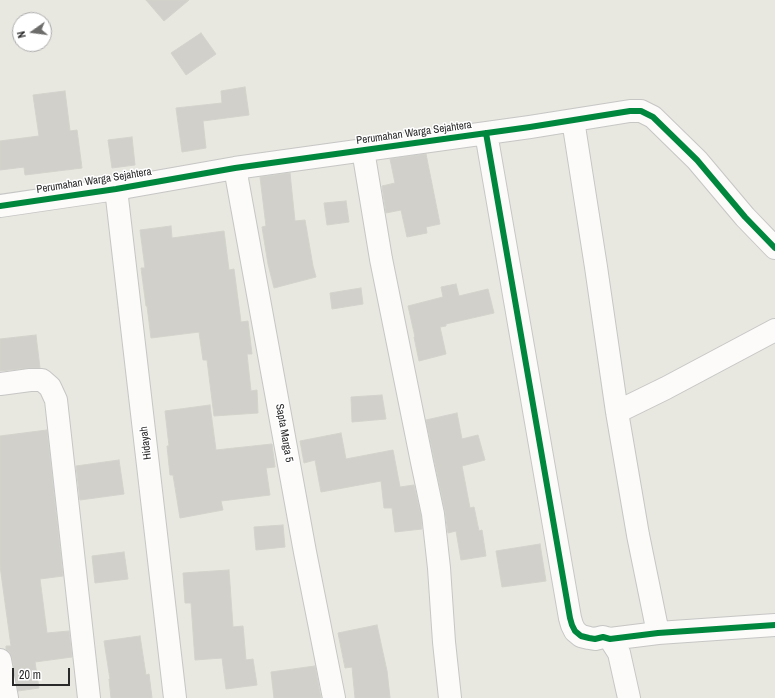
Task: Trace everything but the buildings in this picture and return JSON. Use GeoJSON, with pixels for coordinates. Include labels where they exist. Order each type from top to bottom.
{"type":"FeatureCollection","features":[{"type":"Feature","properties":{"kind":"street","name":"Perumahan Warga Sejahtera"},"geometry":{"type":"LineString","coordinates":[[0,206],[116,189],[235,168],[486,133],[630,111],[641,111],[653,117],[696,160],[745,217],[775,248]]}},
{"type":"Feature","properties":{"kind":"street"},"geometry":{"type":"LineString","coordinates":[[573,120],[617,412],[638,535],[658,633]]}},
{"type":"Feature","properties":{"kind":"street"},"geometry":{"type":"LineString","coordinates":[[486,133],[570,618],[575,631],[581,636],[589,638],[595,639],[603,637],[610,639],[658,633],[775,625]]}},
{"type":"Feature","properties":{"kind":"street"},"geometry":{"type":"LineString","coordinates":[[363,150],[382,267],[433,514],[450,698]]}},
{"type":"Feature","properties":{"kind":"street","name":"Sapta Marga 5"},"geometry":{"type":"LineString","coordinates":[[235,168],[304,544],[334,698]]}},
{"type":"Feature","properties":{"kind":"street","name":"Hidayah"},"geometry":{"type":"LineString","coordinates":[[116,189],[175,698]]}},
{"type":"Feature","properties":{"kind":"street"},"geometry":{"type":"LineString","coordinates":[[617,412],[666,388],[775,330]]}},
{"type":"Feature","properties":{"kind":"street"},"geometry":{"type":"LineString","coordinates":[[0,384],[42,380],[50,388],[56,400],[89,698]]}},
{"type":"Feature","properties":{"kind":"street"},"geometry":{"type":"LineString","coordinates":[[610,639],[619,652],[630,698]]}},
{"type":"Feature","properties":{"kind":"street"},"geometry":{"type":"LineString","coordinates":[[0,660],[7,698]]}},
{"type":"Feature","properties":{"kind":"cycle path"},"geometry":{"type":"LineString","coordinates":[[0,206],[116,189],[235,168],[530,127],[630,111],[641,111],[653,117],[697,160],[745,217],[775,248]]}},
{"type":"Feature","properties":{"kind":"cycle path"},"geometry":{"type":"LineString","coordinates":[[486,133],[570,618],[575,631],[581,636],[589,638],[595,639],[603,637],[610,639],[658,633],[775,625]]}}]}
